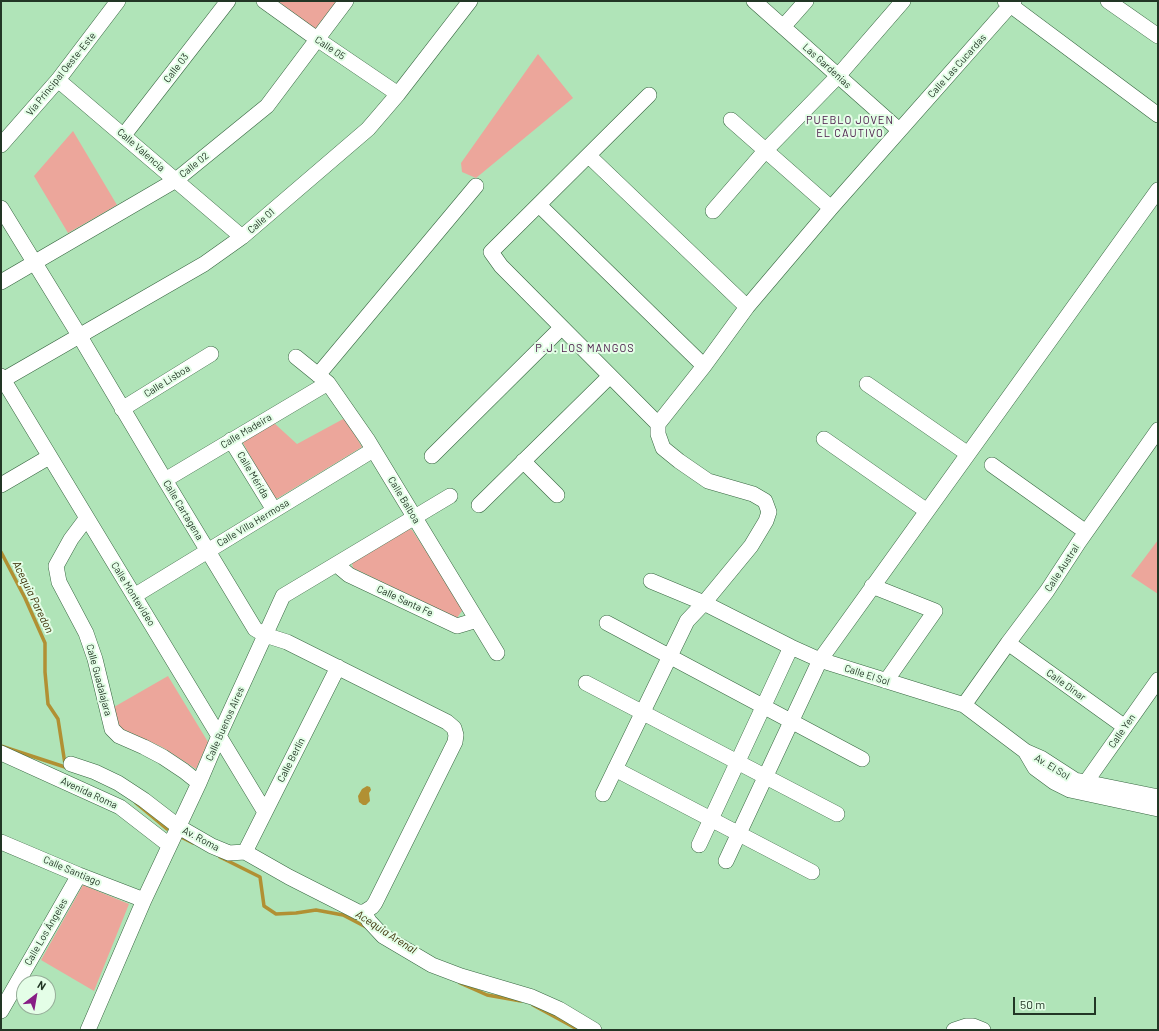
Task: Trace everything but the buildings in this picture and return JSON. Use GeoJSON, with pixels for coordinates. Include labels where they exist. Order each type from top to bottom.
{"type":"FeatureCollection","features":[{"type":"Feature","properties":{"kind":"street","name":"Vía Principal Oeste-Este"},"geometry":{"type":"LineString","coordinates":[[1,145],[58,80],[118,1]]}},
{"type":"Feature","properties":{"kind":"street","name":"Calle 03"},"geometry":{"type":"LineString","coordinates":[[124,135],[228,1]]}},
{"type":"Feature","properties":{"kind":"street","name":"Calle 05"},"geometry":{"type":"LineString","coordinates":[[264,1],[398,94]]}},
{"type":"Feature","properties":{"kind":"street","name":"Calle 02"},"geometry":{"type":"LineString","coordinates":[[1,282],[176,180],[267,106],[346,1]]}},
{"type":"Feature","properties":{"kind":"street","name":"Calle 01"},"geometry":{"type":"LineString","coordinates":[[2,379],[204,264],[242,237],[368,129],[398,94],[470,1]]}},
{"type":"Feature","properties":{"kind":"street","name":"Las Gardenias"},"geometry":{"type":"LineString","coordinates":[[754,1],[899,130]]}},
{"type":"Feature","properties":{"kind":"street"},"geometry":{"type":"LineString","coordinates":[[783,27],[806,1]]}},
{"type":"Feature","properties":{"kind":"street"},"geometry":{"type":"LineString","coordinates":[[713,212],[765,150],[838,76],[904,1]]}},
{"type":"Feature","properties":{"kind":"street"},"geometry":{"type":"LineString","coordinates":[[1010,2],[1158,115]]}},
{"type":"Feature","properties":{"kind":"street","name":"Calle Las Cucardas"},"geometry":{"type":"LineString","coordinates":[[658,424],[704,366],[747,307],[1010,2]]}},
{"type":"Feature","properties":{"kind":"street"},"geometry":{"type":"LineString","coordinates":[[1110,2],[1158,36]]}},
{"type":"Feature","properties":{"kind":"street","name":"Calle Valencia"},"geometry":{"type":"LineString","coordinates":[[58,80],[242,237]]}},
{"type":"Feature","properties":{"kind":"street"},"geometry":{"type":"LineString","coordinates":[[603,794],[687,621],[704,603],[751,546],[766,521],[769,512],[765,501],[759,497],[708,481],[662,448],[658,434],[658,424],[561,328],[501,266],[491,252],[649,96]]}},
{"type":"Feature","properties":{"kind":"street"},"geometry":{"type":"LineString","coordinates":[[731,120],[831,208]]}},
{"type":"Feature","properties":{"kind":"street"},"geometry":{"type":"LineString","coordinates":[[589,156],[747,307]]}},
{"type":"Feature","properties":{"kind":"street","name":"Calle Madeira"},"geometry":{"type":"LineString","coordinates":[[165,480],[231,440],[323,379],[476,186]]}},
{"type":"Feature","properties":{"kind":"street"},"geometry":{"type":"LineString","coordinates":[[726,861],[820,660],[1158,190]]}},
{"type":"Feature","properties":{"kind":"street"},"geometry":{"type":"LineString","coordinates":[[539,205],[704,366]]}},
{"type":"Feature","properties":{"kind":"street","name":"Calle Cartagena"},"geometry":{"type":"LineString","coordinates":[[1,208],[80,335],[122,409],[255,628],[265,635],[287,642],[338,667],[447,722],[454,728],[456,732],[455,742],[375,903],[372,907],[361,912]]}},
{"type":"Feature","properties":{"kind":"street"},"geometry":{"type":"LineString","coordinates":[[432,456],[561,328]]}},
{"type":"Feature","properties":{"kind":"street","name":"Calle Lisboa"},"geometry":{"type":"LineString","coordinates":[[122,409],[211,354]]}},
{"type":"Feature","properties":{"kind":"street","name":"Calle Balboa"},"geometry":{"type":"LineString","coordinates":[[296,357],[323,379],[373,450],[497,654]]}},
{"type":"Feature","properties":{"kind":"street"},"geometry":{"type":"LineString","coordinates":[[479,505],[610,376]]}},
{"type":"Feature","properties":{"kind":"street","name":"Calle Montevideo"},"geometry":{"type":"LineString","coordinates":[[2,379],[265,812]]}},
{"type":"Feature","properties":{"kind":"street"},"geometry":{"type":"LineString","coordinates":[[867,384],[968,454]]}},
{"type":"Feature","properties":{"kind":"street","name":"Calle Austral"},"geometry":{"type":"LineString","coordinates":[[964,705],[1047,591],[1086,532],[1158,430]]}},
{"type":"Feature","properties":{"kind":"street"},"geometry":{"type":"LineString","coordinates":[[824,439],[927,511]]}},
{"type":"Feature","properties":{"kind":"street","name":"Calle Mérida"},"geometry":{"type":"LineString","coordinates":[[231,440],[274,510]]}},
{"type":"Feature","properties":{"kind":"street","name":"Calle Villa Hermosa"},"geometry":{"type":"LineString","coordinates":[[134,596],[373,450]]}},
{"type":"Feature","properties":{"kind":"street"},"geometry":{"type":"LineString","coordinates":[[1,485],[49,457]]}},
{"type":"Feature","properties":{"kind":"street"},"geometry":{"type":"LineString","coordinates":[[524,462],[557,495]]}},
{"type":"Feature","properties":{"kind":"street"},"geometry":{"type":"LineString","coordinates":[[992,464],[1086,532]]}},
{"type":"Feature","properties":{"kind":"street","name":"Calle Buenos Aires"},"geometry":{"type":"LineString","coordinates":[[88,1030],[144,900],[169,845],[179,827],[283,596],[450,496]]}},
{"type":"Feature","properties":{"kind":"street","name":"Calle Guadalajara"},"geometry":{"type":"LineString","coordinates":[[86,518],[71,539],[56,566],[59,582],[86,633],[95,659],[112,730],[119,736],[163,757],[199,783]]}},
{"type":"Feature","properties":{"kind":"street","name":"Calle Santa Fe"},"geometry":{"type":"LineString","coordinates":[[337,565],[349,575],[457,626],[477,620]]}},
{"type":"Feature","properties":{"kind":"street","name":"Calle El Sol"},"geometry":{"type":"LineString","coordinates":[[651,581],[704,603],[820,660],[964,705],[1025,751]]}},
{"type":"Feature","properties":{"kind":"street"},"geometry":{"type":"LineString","coordinates":[[872,586],[935,611],[886,681]]}},
{"type":"Feature","properties":{"kind":"street"},"geometry":{"type":"LineString","coordinates":[[607,622],[862,759]]}},
{"type":"Feature","properties":{"kind":"street","name":"Calle Dinar"},"geometry":{"type":"LineString","coordinates":[[1008,643],[1125,727]]}},
{"type":"Feature","properties":{"kind":"street"},"geometry":{"type":"LineString","coordinates":[[699,845],[791,647]]}},
{"type":"Feature","properties":{"kind":"street","name":"Calle Berlín"},"geometry":{"type":"LineString","coordinates":[[245,852],[338,667]]}},
{"type":"Feature","properties":{"kind":"street","name":"Calle Yen"},"geometry":{"type":"LineString","coordinates":[[1086,782],[1158,680]]}},
{"type":"Feature","properties":{"kind":"street"},"geometry":{"type":"LineString","coordinates":[[586,683],[837,814]]}},
{"type":"Feature","properties":{"kind":"street","name":"Av. El Sol"},"geometry":{"type":"LineString","coordinates":[[1025,751],[1040,758],[1075,780],[1158,797]]}},
{"type":"Feature","properties":{"kind":"street","name":"Av. El Sol"},"geometry":{"type":"LineString","coordinates":[[1025,751],[1036,768],[1054,782],[1070,790],[1158,809]]}},
{"type":"Feature","properties":{"kind":"street","name":"Avenida Roma"},"geometry":{"type":"LineString","coordinates":[[1,753],[120,807],[169,845]]}},
{"type":"Feature","properties":{"kind":"street","name":"Av. Roma"},"geometry":{"type":"LineString","coordinates":[[71,764],[95,772],[118,783],[144,800],[179,827],[212,846],[229,853],[245,852],[289,877],[361,912]]}},
{"type":"Feature","properties":{"kind":"street"},"geometry":{"type":"LineString","coordinates":[[615,769],[812,872]]}},
{"type":"Feature","properties":{"kind":"street","name":"Calle Santiago"},"geometry":{"type":"LineString","coordinates":[[1,842],[79,875],[144,900]]}},
{"type":"Feature","properties":{"kind":"street","name":"Calle Los Ángeles"},"geometry":{"type":"LineString","coordinates":[[1,1011],[5,995],[79,875]]}},
{"type":"Feature","properties":{"kind":"street"},"geometry":{"type":"LineString","coordinates":[[361,912],[383,936],[432,965],[461,976],[532,997],[559,1010],[594,1030]]}},
{"type":"Feature","properties":{"kind":"street"},"geometry":{"type":"LineString","coordinates":[[954,1030],[966,1026],[973,1026],[983,1030]]}},
{"type":"Feature","properties":{"kind":"shaded area"},"geometry":{"type":"Polygon","coordinates":[[[277,1],[337,1],[315,29],[277,1]]]}},
{"type":"Feature","properties":{"kind":"shaded area"},"geometry":{"type":"Polygon","coordinates":[[[538,54],[573,98],[476,178],[462,172],[461,163],[538,54]]]}},
{"type":"Feature","properties":{"kind":"shaded area"},"geometry":{"type":"Polygon","coordinates":[[[73,131],[117,205],[68,233],[34,176],[73,131]]]}},
{"type":"Feature","properties":{"kind":"shaded area"},"geometry":{"type":"Polygon","coordinates":[[[345,418],[362,447],[278,498],[274,498],[243,443],[244,438],[274,423],[297,444],[345,418]]]}},
{"type":"Feature","properties":{"kind":"shaded area"},"geometry":{"type":"Polygon","coordinates":[[[409,529],[412,530],[464,608],[457,618],[353,568],[352,563],[409,529]]]}},
{"type":"Feature","properties":{"kind":"shaded area"},"geometry":{"type":"Polygon","coordinates":[[[1158,540],[1158,594],[1131,576],[1158,540]]]}},
{"type":"Feature","properties":{"kind":"shaded area"},"geometry":{"type":"Polygon","coordinates":[[[168,676],[208,742],[196,769],[162,747],[120,728],[117,723],[114,707],[168,676]]]}},
{"type":"Feature","properties":{"kind":"shaded area"},"geometry":{"type":"Polygon","coordinates":[[[367,786],[370,787],[371,790],[369,793],[370,801],[366,805],[363,805],[359,802],[358,796],[362,789],[367,786]]]}},
{"type":"Feature","properties":{"kind":"shaded area"},"geometry":{"type":"Polygon","coordinates":[[[83,885],[129,904],[94,991],[41,960],[83,885]]]}},
{"type":"Feature","properties":{"kind":"waterway","name":"Acequia Paredon"},"geometry":{"type":"LineString","coordinates":[[1,552],[25,598],[45,643],[45,672],[48,704],[58,719],[65,764]]}},
{"type":"Feature","properties":{"kind":"waterway"},"geometry":{"type":"LineString","coordinates":[[1,746],[68,768]]}},
{"type":"Feature","properties":{"kind":"waterway","name":"Acequia Arenal"},"geometry":{"type":"LineString","coordinates":[[136,803],[167,829]]}},
{"type":"Feature","properties":{"kind":"waterway","name":"Acequia Arenal"},"geometry":{"type":"LineString","coordinates":[[181,837],[193,843]]}},
{"type":"Feature","properties":{"kind":"waterway","name":"Acequia Arenal"},"geometry":{"type":"LineString","coordinates":[[220,857],[260,877],[264,906],[276,914],[316,910],[343,915],[366,927]]}},
{"type":"Feature","properties":{"kind":"waterway","name":"Acequia Arenal"},"geometry":{"type":"LineString","coordinates":[[460,983],[487,995],[521,1001]]}},
{"type":"Feature","properties":{"kind":"waterway","name":"Acequia Arenal"},"geometry":{"type":"LineString","coordinates":[[533,1005],[579,1030]]}},
{"type":"Feature","properties":{"kind":"district","name":"PUEBLO JOVEN EL CAUTIVO"},"geometry":{"type":"Point","coordinates":[850,126]}},
{"type":"Feature","properties":{"kind":"district","name":"P.J. LOS MANGOS"},"geometry":{"type":"Point","coordinates":[585,348]}}]}
